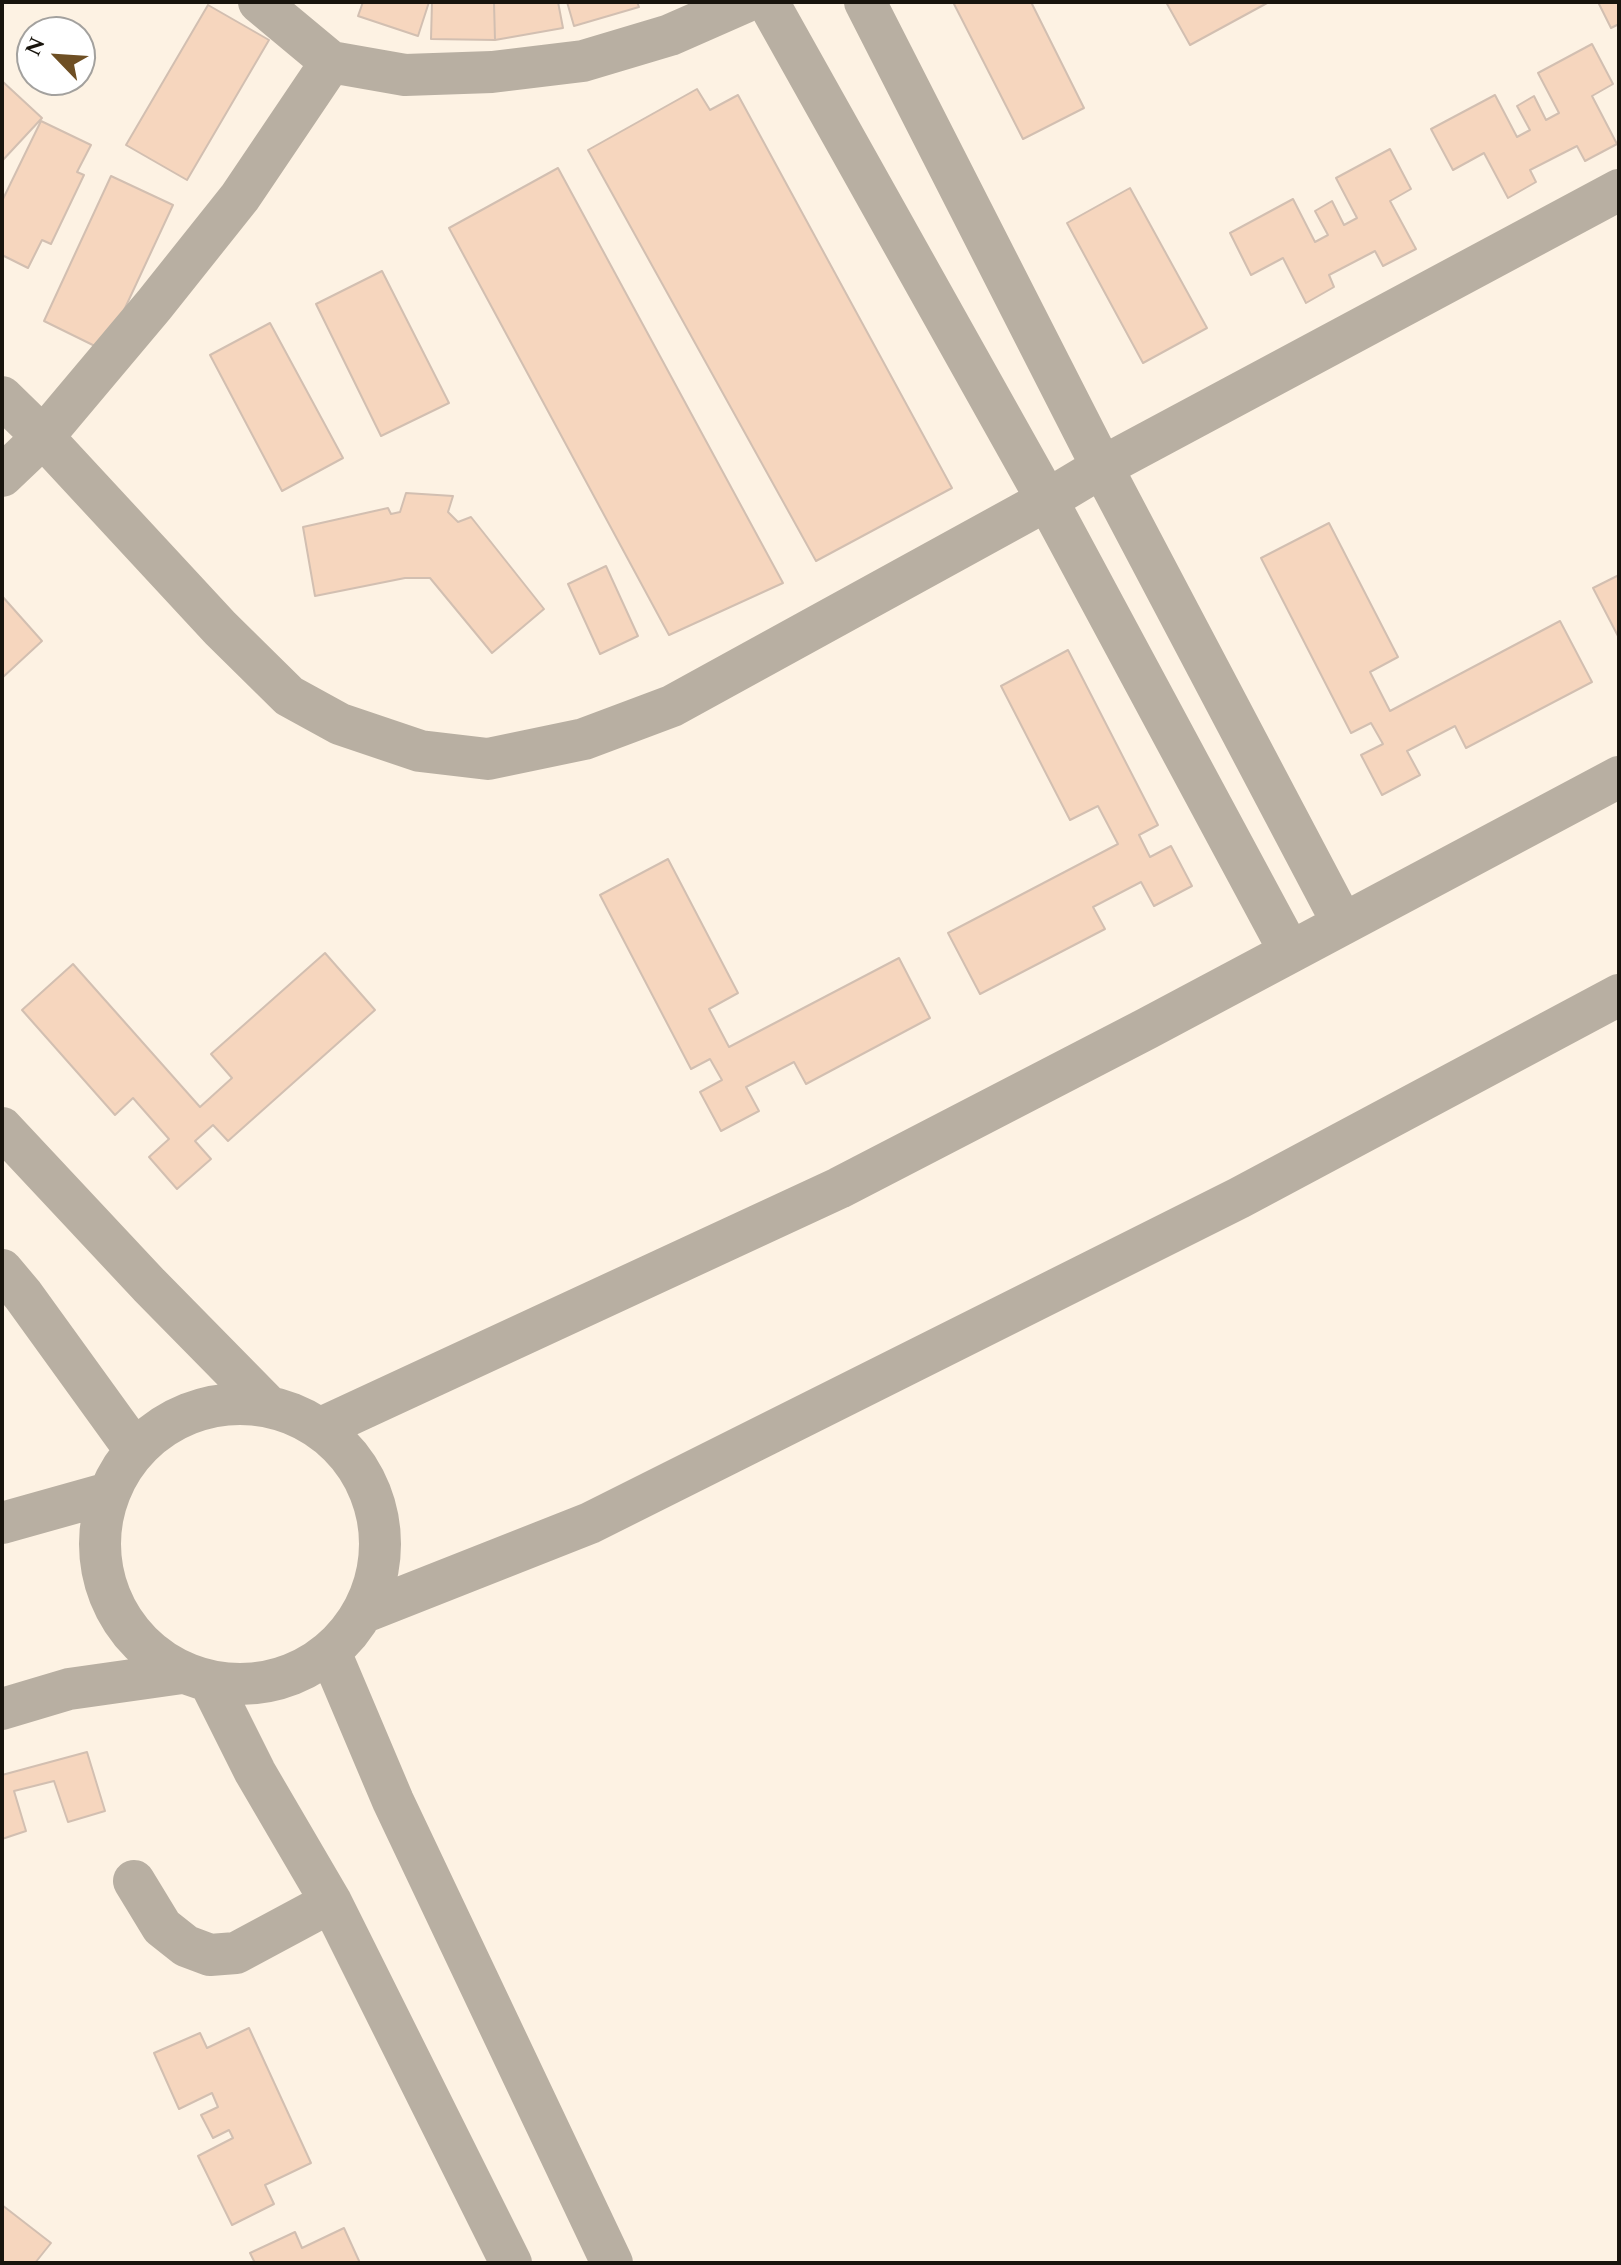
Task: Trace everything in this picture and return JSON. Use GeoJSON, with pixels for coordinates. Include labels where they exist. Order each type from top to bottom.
{"type":"FeatureCollection","features":[{"type":"Feature","properties":{"kind":"street"},"geometry":{"type":"LineString","coordinates":[[259,2],[331,62],[405,75],[492,72],[583,61],[670,35],[745,2]]}},
{"type":"Feature","properties":{"kind":"street"},"geometry":{"type":"LineString","coordinates":[[768,2],[1047,500],[1290,952]]}},
{"type":"Feature","properties":{"kind":"street"},"geometry":{"type":"LineString","coordinates":[[865,2],[1102,467],[1343,924]]}},
{"type":"Feature","properties":{"kind":"street"},"geometry":{"type":"LineString","coordinates":[[2,476],[43,437],[240,197],[331,62]]}},
{"type":"Feature","properties":{"kind":"street"},"geometry":{"type":"LineString","coordinates":[[2,397],[220,628],[289,696],[340,724],[420,751],[488,759],[584,739],[672,706],[1102,467],[1619,190]]}},
{"type":"Feature","properties":{"kind":"street"},"geometry":{"type":"LineString","coordinates":[[321,1428],[839,1188],[1619,777]]}},
{"type":"Feature","properties":{"kind":"street"},"geometry":{"type":"LineString","coordinates":[[362,1613],[590,1523],[1239,1198],[1619,995]]}},
{"type":"Feature","properties":{"kind":"street"},"geometry":{"type":"LineString","coordinates":[[2,1128],[268,1406]]}},
{"type":"Feature","properties":{"kind":"street"},"geometry":{"type":"LineString","coordinates":[[2,1270],[135,1450]]}},
{"type":"Feature","properties":{"kind":"street"},"geometry":{"type":"LineString","coordinates":[[2,1709],[69,1689],[196,1678],[236,1685],[274,1680],[309,1666],[330,1652],[348,1634],[362,1613],[374,1586],[379,1557],[379,1527],[373,1498],[343,1448],[321,1428],[296,1415],[268,1406],[239,1403],[210,1407],[182,1416],[157,1430],[135,1450],[120,1470],[102,1519],[99,1545],[102,1572],[122,1622],[138,1643],[159,1660],[196,1678],[255,1772],[331,1902],[511,2263]]}},
{"type":"Feature","properties":{"kind":"street"},"geometry":{"type":"LineString","coordinates":[[2,1523],[109,1493]]}},
{"type":"Feature","properties":{"kind":"street"},"geometry":{"type":"LineString","coordinates":[[330,1652],[393,1801],[612,2263]]}},
{"type":"Feature","properties":{"kind":"street"},"geometry":{"type":"LineString","coordinates":[[134,1881],[162,1927],[186,1946],[210,1955],[236,1953],[331,1902]]}},
{"type":"Feature","properties":{"kind":"building"},"geometry":{"type":"Polygon","coordinates":[[[363,2],[429,2],[418,36],[358,16],[363,2]]]}},
{"type":"Feature","properties":{"kind":"building"},"geometry":{"type":"Polygon","coordinates":[[[432,2],[494,3],[495,40],[431,39],[432,2]]]}},
{"type":"Feature","properties":{"kind":"building"},"geometry":{"type":"Polygon","coordinates":[[[558,2],[563,28],[495,40],[494,3],[558,2]]]}},
{"type":"Feature","properties":{"kind":"building"},"geometry":{"type":"Polygon","coordinates":[[[567,2],[637,2],[639,7],[574,26],[567,2]]]}},
{"type":"Feature","properties":{"kind":"building"},"geometry":{"type":"Polygon","coordinates":[[[953,2],[1031,2],[1084,108],[1023,139],[953,2]]]}},
{"type":"Feature","properties":{"kind":"building"},"geometry":{"type":"Polygon","coordinates":[[[1166,2],[1269,2],[1190,45],[1166,2]]]}},
{"type":"Feature","properties":{"kind":"building"},"geometry":{"type":"Polygon","coordinates":[[[1598,2],[1619,2],[1619,24],[1611,28],[1598,2]]]}},
{"type":"Feature","properties":{"kind":"building"},"geometry":{"type":"Polygon","coordinates":[[[208,5],[269,40],[187,180],[126,145],[208,5]]]}},
{"type":"Feature","properties":{"kind":"building"},"geometry":{"type":"Polygon","coordinates":[[[1592,44],[1613,84],[1592,96],[1617,144],[1585,161],[1577,146],[1530,170],[1536,182],[1508,198],[1484,153],[1453,170],[1431,129],[1495,95],[1517,137],[1530,130],[1517,106],[1534,96],[1546,120],[1559,113],[1538,73],[1592,44]]]}},
{"type":"Feature","properties":{"kind":"building"},"geometry":{"type":"Polygon","coordinates":[[[2,81],[42,118],[2,161],[2,81]]]}},
{"type":"Feature","properties":{"kind":"building"},"geometry":{"type":"Polygon","coordinates":[[[697,89],[710,110],[738,95],[952,488],[816,561],[588,150],[697,89]]]}},
{"type":"Feature","properties":{"kind":"building"},"geometry":{"type":"Polygon","coordinates":[[[41,121],[91,145],[77,172],[84,175],[51,244],[42,240],[28,268],[2,255],[2,201],[41,121]]]}},
{"type":"Feature","properties":{"kind":"building"},"geometry":{"type":"Polygon","coordinates":[[[1390,149],[1411,189],[1390,201],[1416,249],[1383,266],[1375,251],[1329,275],[1334,287],[1306,303],[1283,258],[1251,275],[1230,233],[1293,199],[1315,242],[1328,235],[1315,211],[1332,201],[1344,225],[1357,218],[1336,178],[1390,149]]]}},
{"type":"Feature","properties":{"kind":"building"},"geometry":{"type":"Polygon","coordinates":[[[558,168],[783,583],[669,635],[449,228],[558,168]]]}},
{"type":"Feature","properties":{"kind":"building"},"geometry":{"type":"Polygon","coordinates":[[[111,176],[173,205],[105,351],[44,321],[111,176]]]}},
{"type":"Feature","properties":{"kind":"building"},"geometry":{"type":"Polygon","coordinates":[[[1130,188],[1207,328],[1143,363],[1067,223],[1130,188]]]}},
{"type":"Feature","properties":{"kind":"building"},"geometry":{"type":"Polygon","coordinates":[[[382,271],[449,403],[381,436],[316,304],[382,271]]]}},
{"type":"Feature","properties":{"kind":"building"},"geometry":{"type":"Polygon","coordinates":[[[270,323],[343,458],[282,491],[210,355],[270,323]]]}},
{"type":"Feature","properties":{"kind":"building"},"geometry":{"type":"Polygon","coordinates":[[[406,493],[453,496],[448,512],[458,522],[471,517],[544,609],[492,653],[430,578],[405,578],[315,596],[303,527],[388,508],[391,514],[400,512],[406,493]]]}},
{"type":"Feature","properties":{"kind":"building"},"geometry":{"type":"Polygon","coordinates":[[[1329,523],[1398,657],[1370,672],[1390,711],[1560,621],[1592,682],[1466,748],[1455,726],[1407,751],[1420,775],[1382,795],[1361,755],[1383,744],[1371,723],[1351,733],[1261,558],[1329,523]]]}},
{"type":"Feature","properties":{"kind":"building"},"geometry":{"type":"Polygon","coordinates":[[[606,566],[638,636],[600,654],[568,584],[606,566]]]}},
{"type":"Feature","properties":{"kind":"building"},"geometry":{"type":"Polygon","coordinates":[[[1619,575],[1619,638],[1593,588],[1619,575]]]}},
{"type":"Feature","properties":{"kind":"building"},"geometry":{"type":"Polygon","coordinates":[[[2,596],[42,641],[2,678],[2,596]]]}},
{"type":"Feature","properties":{"kind":"building"},"geometry":{"type":"Polygon","coordinates":[[[1068,650],[1158,825],[1139,835],[1150,857],[1171,846],[1192,886],[1154,906],[1141,882],[1093,907],[1105,929],[980,994],[948,933],[1118,844],[1098,806],[1070,820],[1001,686],[1068,650]]]}},
{"type":"Feature","properties":{"kind":"building"},"geometry":{"type":"Polygon","coordinates":[[[668,859],[738,993],[709,1009],[729,1047],[899,958],[930,1018],[806,1084],[794,1062],[746,1087],[759,1111],[721,1131],[700,1092],[722,1080],[710,1059],[691,1069],[600,895],[668,859]]]}},
{"type":"Feature","properties":{"kind":"building"},"geometry":{"type":"Polygon","coordinates":[[[325,953],[375,1010],[228,1141],[213,1125],[195,1141],[211,1159],[177,1189],[149,1157],[169,1139],[133,1098],[115,1115],[22,1010],[73,964],[200,1107],[232,1078],[211,1054],[325,953]]]}},
{"type":"Feature","properties":{"kind":"building"},"geometry":{"type":"Polygon","coordinates":[[[87,1752],[105,1811],[68,1822],[54,1781],[14,1791],[26,1831],[2,1839],[2,1775],[87,1752]]]}},
{"type":"Feature","properties":{"kind":"building"},"geometry":{"type":"Polygon","coordinates":[[[249,2028],[311,2163],[265,2185],[274,2204],[232,2225],[198,2156],[233,2138],[229,2130],[213,2138],[201,2115],[218,2107],[212,2093],[179,2109],[154,2053],[200,2033],[207,2048],[249,2028]]]}},
{"type":"Feature","properties":{"kind":"building"},"geometry":{"type":"Polygon","coordinates":[[[2,2205],[51,2243],[35,2263],[2,2263],[2,2205]]]}},
{"type":"Feature","properties":{"kind":"building"},"geometry":{"type":"Polygon","coordinates":[[[344,2228],[360,2263],[255,2263],[250,2253],[295,2232],[302,2248],[344,2228]]]}}]}
